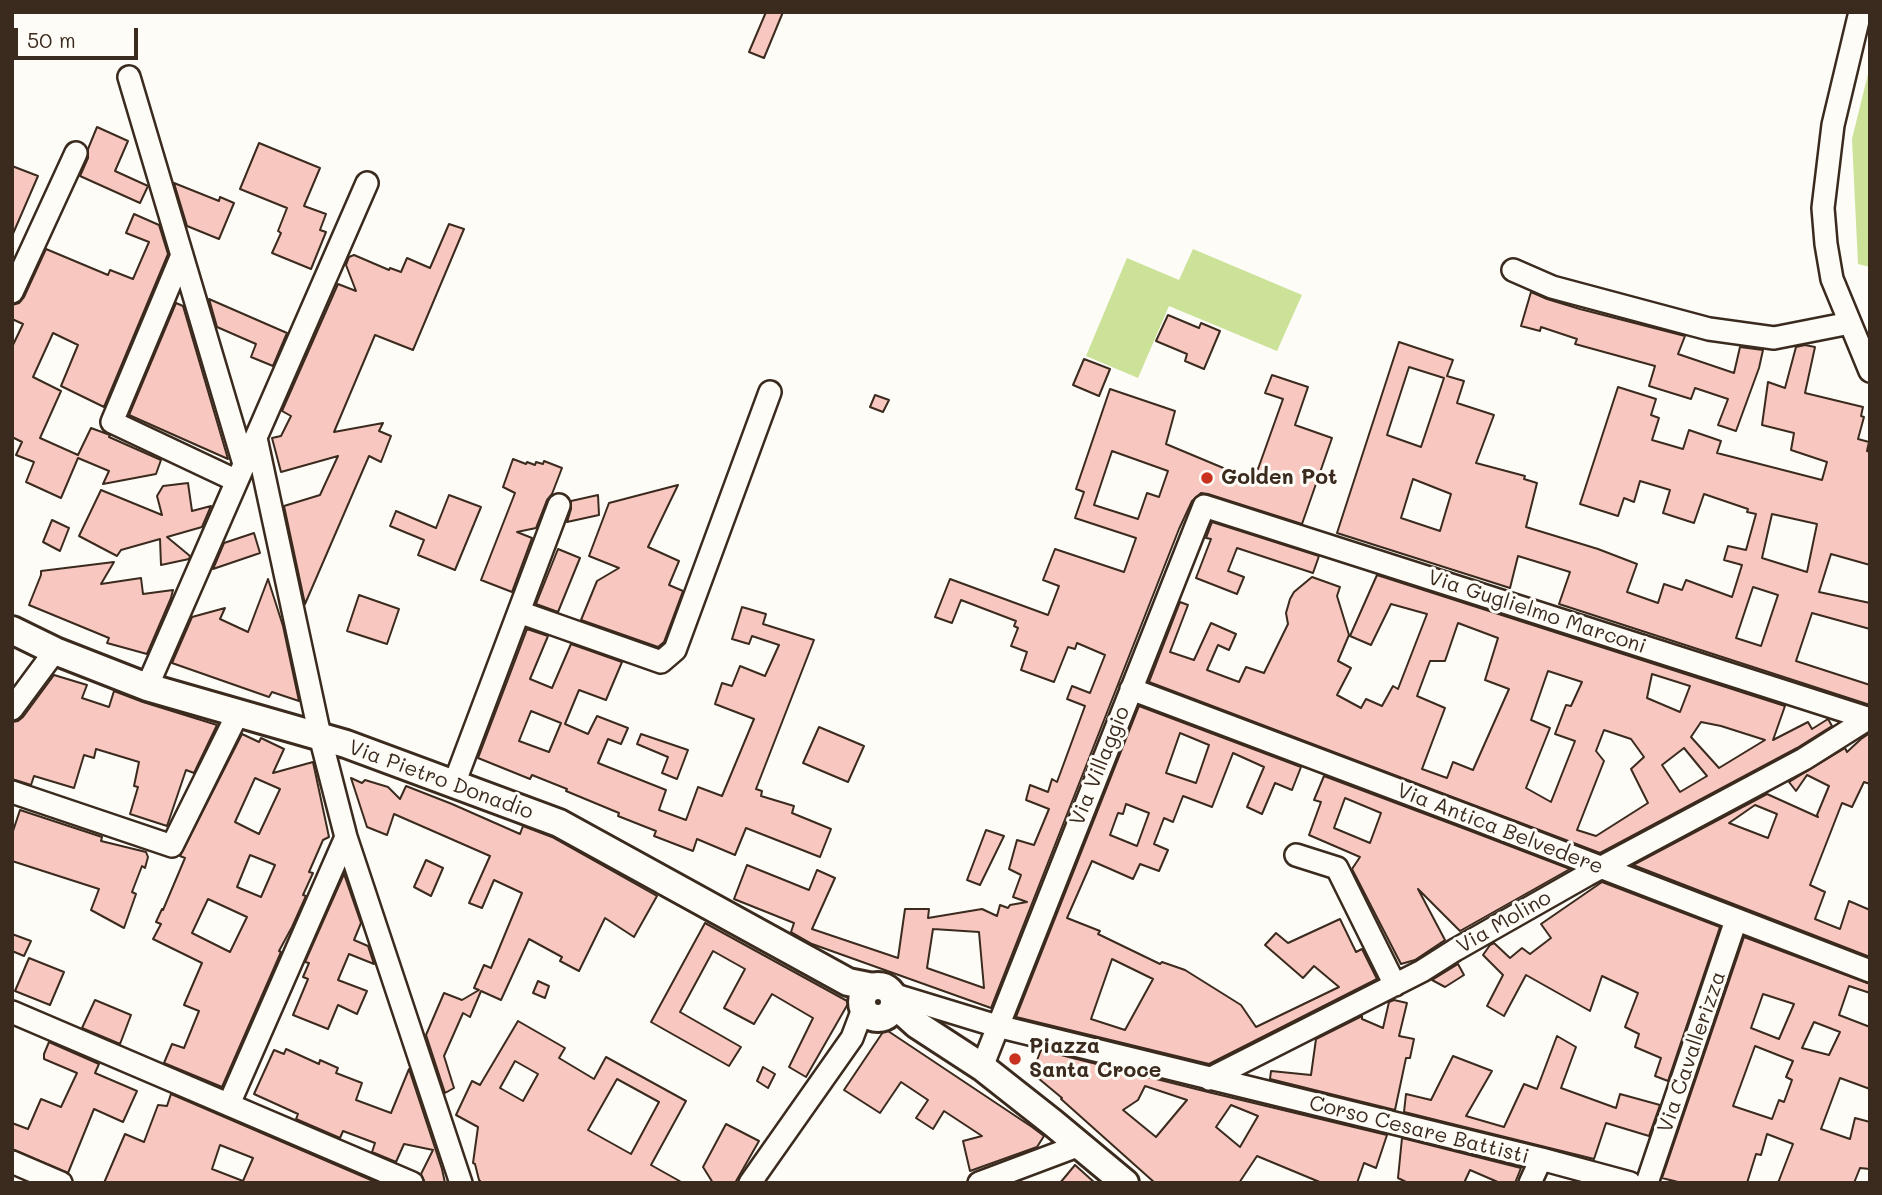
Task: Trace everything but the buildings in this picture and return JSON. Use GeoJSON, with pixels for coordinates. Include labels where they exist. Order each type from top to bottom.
{"type":"FeatureCollection","features":[{"type":"Feature","properties":{"kind":"main road","name":"Via Pietro Donadio"},"geometry":{"type":"LineString","coordinates":[[12,630],[55,651],[147,687],[345,744],[559,823],[916,1024],[982,1067],[1125,1183]]}},
{"type":"Feature","properties":{"kind":"street"},"geometry":{"type":"LineString","coordinates":[[1860,12],[1833,125],[1824,208],[1832,279],[1870,371]]}},
{"type":"Feature","properties":{"kind":"street"},"geometry":{"type":"LineString","coordinates":[[129,77],[182,256],[240,473]]}},
{"type":"Feature","properties":{"kind":"street"},"geometry":{"type":"LineString","coordinates":[[12,292],[76,153]]}},
{"type":"Feature","properties":{"kind":"street"},"geometry":{"type":"LineString","coordinates":[[147,687],[367,183]]}},
{"type":"Feature","properties":{"kind":"street"},"geometry":{"type":"LineString","coordinates":[[182,256],[112,422],[240,473]]}},
{"type":"Feature","properties":{"kind":"street"},"geometry":{"type":"LineString","coordinates":[[1513,270],[1552,287],[1709,329],[1774,338],[1850,323]]}},
{"type":"Feature","properties":{"kind":"street"},"geometry":{"type":"LineString","coordinates":[[519,612],[661,662],[675,650],[770,392]]}},
{"type":"Feature","properties":{"kind":"street"},"geometry":{"type":"LineString","coordinates":[[256,438],[320,736],[346,837],[461,1183]]}},
{"type":"Feature","properties":{"kind":"street"},"geometry":{"type":"LineString","coordinates":[[454,784],[559,506]]}},
{"type":"Feature","properties":{"kind":"street","name":"Via Villaggio"},"geometry":{"type":"LineString","coordinates":[[982,1067],[1204,506]]}},
{"type":"Feature","properties":{"kind":"street","name":"Via Guglielmo Marconi"},"geometry":{"type":"LineString","coordinates":[[1204,506],[1869,719]]}},
{"type":"Feature","properties":{"kind":"street"},"geometry":{"type":"LineString","coordinates":[[12,709],[55,651]]}},
{"type":"Feature","properties":{"kind":"street","name":"Via Antica Belvedere"},"geometry":{"type":"LineString","coordinates":[[1131,689],[1870,971]]}},
{"type":"Feature","properties":{"kind":"street"},"geometry":{"type":"LineString","coordinates":[[12,792],[172,846],[238,713]]}},
{"type":"Feature","properties":{"kind":"street","name":"Via Molino"},"geometry":{"type":"LineString","coordinates":[[1209,1079],[1395,985],[1600,868],[1804,759],[1869,719]]}},
{"type":"Feature","properties":{"kind":"street"},"geometry":{"type":"LineString","coordinates":[[229,1104],[346,837]]}},
{"type":"Feature","properties":{"kind":"street"},"geometry":{"type":"LineString","coordinates":[[1296,855],[1337,868],[1395,985]]}},
{"type":"Feature","properties":{"kind":"street","name":"Via Cavallerizza"},"geometry":{"type":"LineString","coordinates":[[1647,1183],[1736,920]]}},
{"type":"Feature","properties":{"kind":"street"},"geometry":{"type":"LineString","coordinates":[[750,1183],[852,1038],[874,1002]]}},
{"type":"Feature","properties":{"kind":"street","name":"Corso Cesare Battisti"},"geometry":{"type":"LineString","coordinates":[[874,1002],[997,1026],[1630,1183]]}},
{"type":"Feature","properties":{"kind":"street"},"geometry":{"type":"LineString","coordinates":[[12,1012],[412,1183]]}},
{"type":"Feature","properties":{"kind":"street"},"geometry":{"type":"LineString","coordinates":[[979,1183],[1080,1144]]}},
{"type":"Feature","properties":{"kind":"street"},"geometry":{"type":"LineString","coordinates":[[1530,1183],[1541,1159]]}},
{"type":"Feature","properties":{"kind":"street"},"geometry":{"type":"LineString","coordinates":[[12,1162],[61,1183]]}},
{"type":"Feature","properties":{"kind":"green space"},"geometry":{"type":"Polygon","coordinates":[[[1870,66],[1870,267],[1858,264],[1852,139],[1870,66]]]}},
{"type":"Feature","properties":{"kind":"green space"},"geometry":{"type":"Polygon","coordinates":[[[1193,249],[1302,295],[1277,351],[1169,306],[1138,378],[1086,356],[1127,258],[1179,280],[1193,249]]]}},
{"type":"Feature","properties":{"kind":"place","name":"Golden Pot"},"geometry":{"type":"Point","coordinates":[1207,478]}},
{"type":"Feature","properties":{"kind":"place","name":"Piazza Santa Croce"},"geometry":{"type":"Point","coordinates":[1015,1059]}}]}
